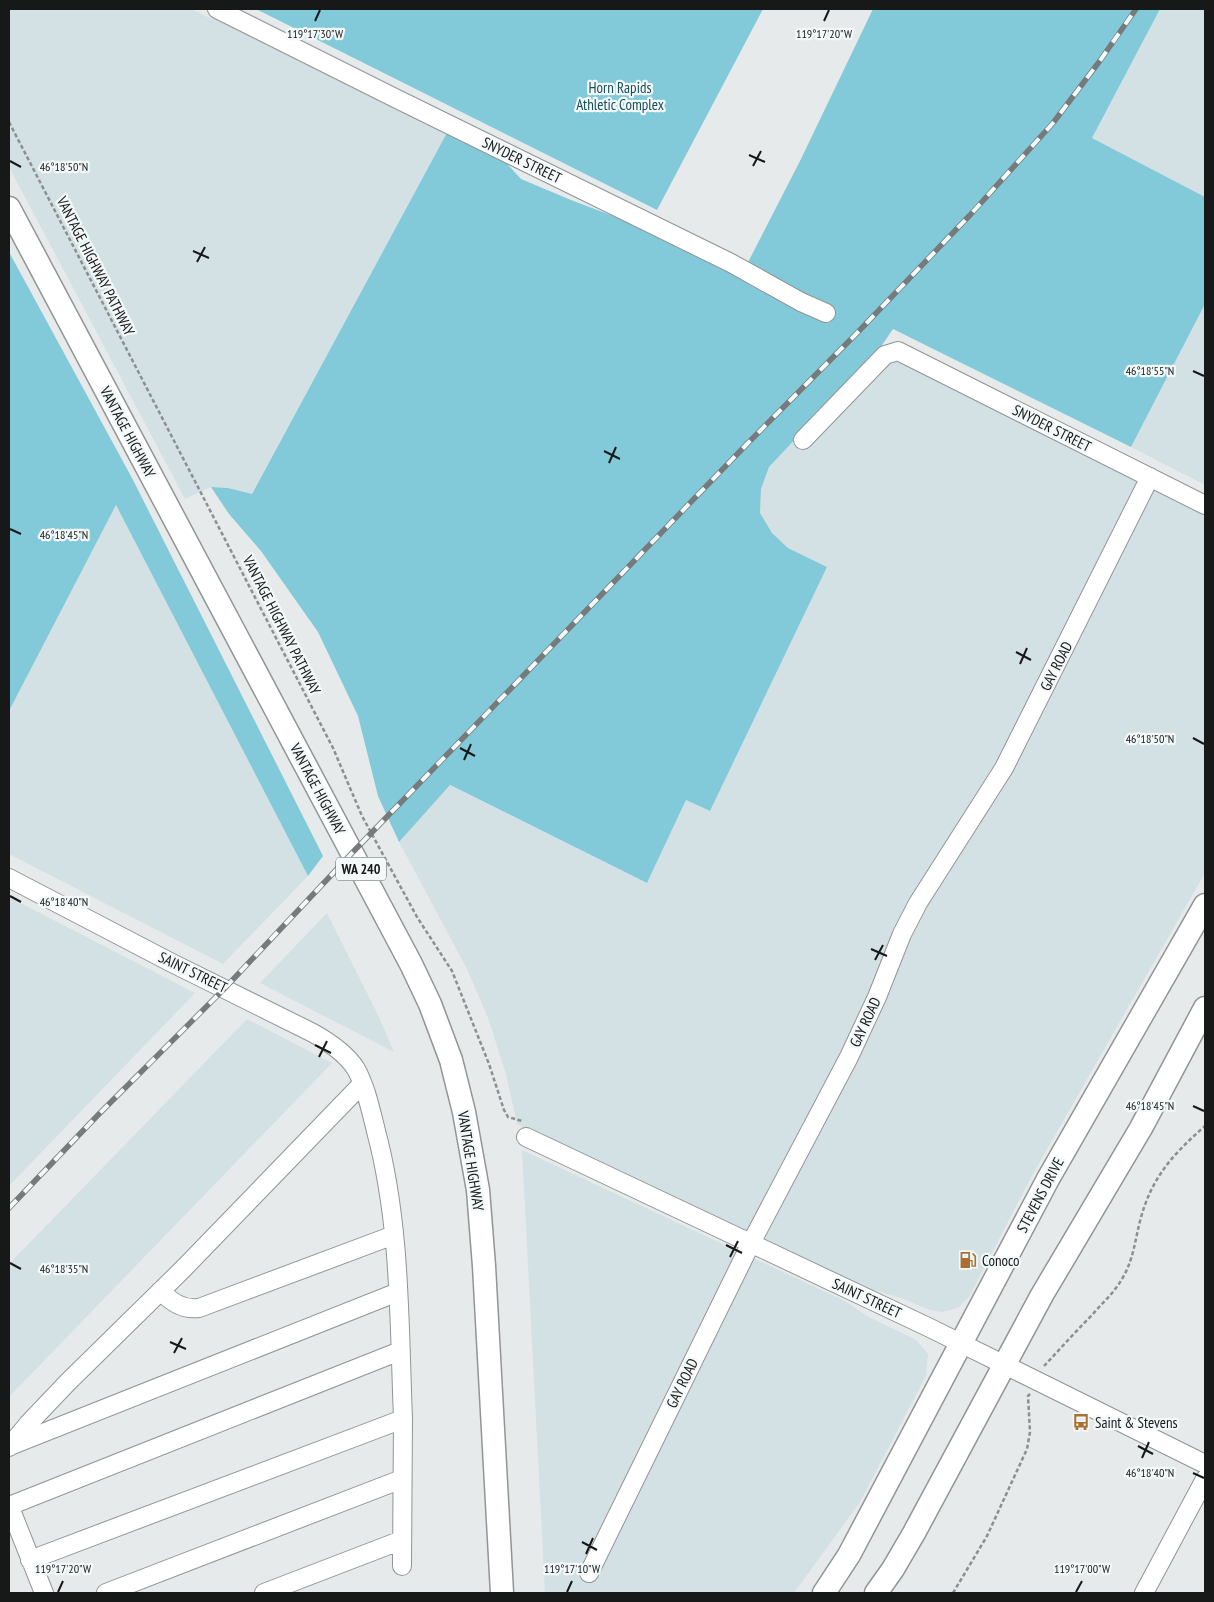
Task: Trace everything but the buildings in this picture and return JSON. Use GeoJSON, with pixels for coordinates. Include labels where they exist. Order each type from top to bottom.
{"type":"FeatureCollection","features":[{"type":"Feature","properties":{"kind":"main road","name":"VANTAGE HIGHWAY"},"geometry":{"type":"LineString","coordinates":[[9,208],[411,964],[430,1004],[451,1060],[464,1112],[478,1190],[481,1219],[502,1593]]}},
{"type":"Feature","properties":{"kind":"main road","name":"STEVENS DRIVE"},"geometry":{"type":"LineString","coordinates":[[824,1593],[849,1555],[1048,1179],[1205,906]]}},
{"type":"Feature","properties":{"kind":"main road"},"geometry":{"type":"LineString","coordinates":[[876,1593],[893,1569],[914,1533],[1042,1295],[1141,1128],[1205,1008]]}},
{"type":"Feature","properties":{"kind":"street","name":"SNYDER STREET"},"geometry":{"type":"LineString","coordinates":[[217,9],[396,99],[731,262],[801,302],[826,313]]}},
{"type":"Feature","properties":{"kind":"street","name":"SNYDER STREET"},"geometry":{"type":"LineString","coordinates":[[803,440],[885,355],[898,350],[1205,505]]}},
{"type":"Feature","properties":{"kind":"street","name":"GAY ROAD"},"geometry":{"type":"LineString","coordinates":[[590,1573],[751,1243],[849,1057],[877,997],[902,934],[918,903],[1004,768],[1150,477]]}},
{"type":"Feature","properties":{"kind":"street","name":"SAINT STREET"},"geometry":{"type":"LineString","coordinates":[[9,878],[325,1040],[346,1057],[356,1070],[371,1110],[392,1203],[398,1292],[402,1419],[402,1566]]}},
{"type":"Feature","properties":{"kind":"street"},"geometry":{"type":"LineString","coordinates":[[9,1447],[68,1382],[268,1183],[362,1084]]}},
{"type":"Feature","properties":{"kind":"street","name":"SAINT STREET"},"geometry":{"type":"LineString","coordinates":[[526,1136],[962,1343],[1205,1464]]}},
{"type":"Feature","properties":{"kind":"street"},"geometry":{"type":"LineString","coordinates":[[160,1291],[178,1306],[199,1308],[394,1235]]}},
{"type":"Feature","properties":{"kind":"street"},"geometry":{"type":"LineString","coordinates":[[9,1447],[398,1292]]}},
{"type":"Feature","properties":{"kind":"street"},"geometry":{"type":"LineString","coordinates":[[44,1593],[9,1506],[400,1351]]}},
{"type":"Feature","properties":{"kind":"street"},"geometry":{"type":"LineString","coordinates":[[30,1560],[402,1419]]}},
{"type":"Feature","properties":{"kind":"street"},"geometry":{"type":"LineString","coordinates":[[106,1593],[402,1479]]}},
{"type":"Feature","properties":{"kind":"street"},"geometry":{"type":"LineString","coordinates":[[1144,1593],[1205,1479]]}},
{"type":"Feature","properties":{"kind":"street"},"geometry":{"type":"LineString","coordinates":[[264,1593],[402,1540]]}},
{"type":"Feature","properties":{"kind":"path","name":"VANTAGE HIGHWAY PATHWAY"},"geometry":{"type":"LineString","coordinates":[[9,122],[333,748],[362,816],[417,917],[452,971],[489,1064],[501,1104],[508,1117],[523,1122],[526,1136]]}},
{"type":"Feature","properties":{"kind":"path"},"geometry":{"type":"LineString","coordinates":[[953,1593],[987,1536],[1027,1449],[1030,1432],[1028,1396],[1036,1380],[1044,1366],[1112,1294],[1123,1278],[1130,1263],[1145,1204],[1153,1185],[1175,1154],[1205,1126]]}},
{"type":"Feature","properties":{"kind":"shaded area"},"geometry":{"type":"Polygon","coordinates":[[[9,9],[191,9],[212,19],[215,13],[449,129],[251,495],[228,488],[211,487],[185,499],[9,167],[9,9]]]}},
{"type":"Feature","properties":{"kind":"shaded area"},"geometry":{"type":"Polygon","coordinates":[[[1160,9],[1205,9],[1205,197],[1092,138],[1160,9]]]}},
{"type":"Feature","properties":{"kind":"shaded area"},"geometry":{"type":"Polygon","coordinates":[[[1205,304],[1205,485],[1131,447],[1205,304]]]}},
{"type":"Feature","properties":{"kind":"shaded area"},"geometry":{"type":"Polygon","coordinates":[[[878,351],[1205,514],[1205,873],[1034,1172],[969,1297],[958,1308],[942,1312],[930,1310],[901,1298],[859,1286],[517,1124],[506,1074],[488,1018],[467,969],[399,842],[449,785],[647,883],[686,800],[710,811],[827,567],[788,548],[772,533],[760,513],[761,489],[769,467],[878,351]]]}},
{"type":"Feature","properties":{"kind":"shaded area"},"geometry":{"type":"Polygon","coordinates":[[[116,505],[308,876],[223,964],[9,854],[9,711],[116,505]]]}},
{"type":"Feature","properties":{"kind":"shaded area"},"geometry":{"type":"Polygon","coordinates":[[[9,897],[195,993],[9,1186],[9,897]]]}},
{"type":"Feature","properties":{"kind":"shaded area"},"geometry":{"type":"Polygon","coordinates":[[[327,913],[379,1017],[394,1052],[260,983],[327,913]]]}},
{"type":"Feature","properties":{"kind":"shaded area"},"geometry":{"type":"Polygon","coordinates":[[[247,1019],[332,1063],[9,1397],[9,1264],[247,1019]]]}},
{"type":"Feature","properties":{"kind":"shaded area"},"geometry":{"type":"Polygon","coordinates":[[[522,1150],[845,1301],[867,1316],[916,1340],[928,1354],[926,1376],[860,1502],[794,1593],[545,1593],[522,1150]]]}},
{"type":"Feature","properties":{"kind":"green space","name":"Horn Rapids Athletic Complex"},"geometry":{"type":"Polygon","coordinates":[[[256,9],[763,9],[657,210],[256,9]]]}},
{"type":"Feature","properties":{"kind":"green space"},"geometry":{"type":"Polygon","coordinates":[[[873,9],[1160,9],[1092,138],[1205,197],[1205,304],[1131,447],[893,329],[878,351],[769,467],[761,489],[760,513],[772,533],[788,548],[827,567],[710,811],[686,800],[647,883],[450,785],[399,842],[378,796],[358,716],[318,632],[261,551],[229,514],[211,487],[228,488],[252,494],[449,129],[490,145],[521,179],[642,227],[717,267],[741,276],[800,161],[873,9]]]}},
{"type":"Feature","properties":{"kind":"green space"},"geometry":{"type":"Polygon","coordinates":[[[9,252],[132,478],[323,856],[308,876],[116,505],[9,711],[9,252]]]}},
{"type":"Feature","properties":{"kind":"railway"},"geometry":{"type":"LineString","coordinates":[[9,1208],[98,1115],[225,988],[352,853],[971,214],[1053,123],[1136,9]]}},
{"type":"Feature","properties":{"kind":"place","name":"Conoco"},"geometry":{"type":"Point","coordinates":[968,1260]}},
{"type":"Feature","properties":{"kind":"place","name":"Saint & Stevens"},"geometry":{"type":"Point","coordinates":[1081,1422]}}]}
